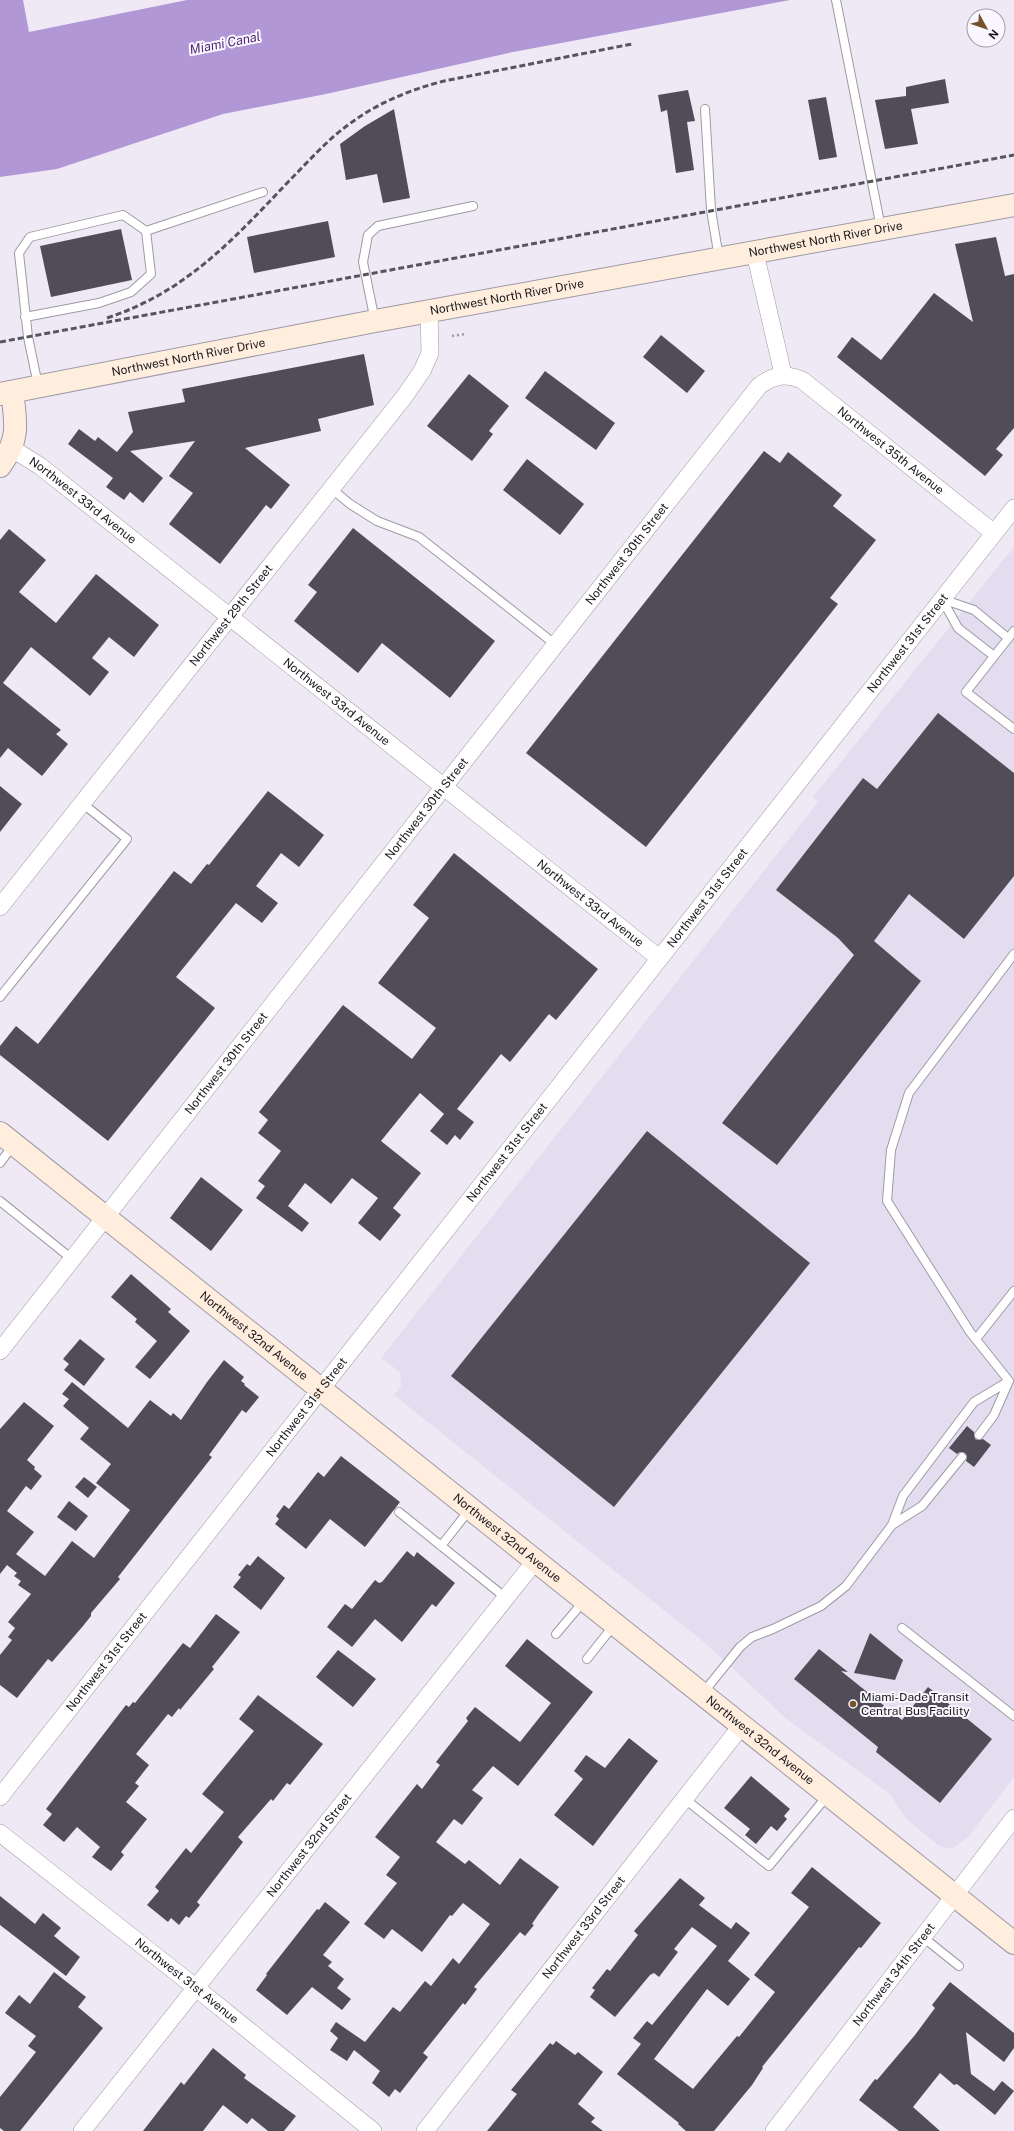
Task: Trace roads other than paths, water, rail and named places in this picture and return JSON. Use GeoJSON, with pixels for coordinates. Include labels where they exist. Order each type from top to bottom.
{"type":"FeatureCollection","features":[{"type":"Feature","properties":{"kind":"main road","name":"Northwest North River Drive"},"geometry":{"type":"LineString","coordinates":[[6,393],[375,322],[1014,205]]}},
{"type":"Feature","properties":{"kind":"main road"},"geometry":{"type":"LineString","coordinates":[[6,393],[17,428],[6,457]]}},
{"type":"Feature","properties":{"kind":"main road","name":"Northwest 32nd Avenue"},"geometry":{"type":"LineString","coordinates":[[7,1138],[320,1389],[586,1599],[615,1624],[1014,1943]]}},
{"type":"Feature","properties":{"kind":"street"},"geometry":{"type":"LineString","coordinates":[[755,253],[783,374]]}},
{"type":"Feature","properties":{"kind":"street","name":"Northwest 29th Street"},"geometry":{"type":"LineString","coordinates":[[0,907],[332,489],[422,370],[430,353],[429,312]]}},
{"type":"Feature","properties":{"kind":"street","name":"Northwest 35th Avenue"},"geometry":{"type":"LineString","coordinates":[[783,374],[792,376],[810,385],[994,533]]}},
{"type":"Feature","properties":{"kind":"street","name":"Northwest 30th Street"},"geometry":{"type":"LineString","coordinates":[[0,1351],[444,788],[750,396],[768,380],[783,374]]}},
{"type":"Feature","properties":{"kind":"street","name":"Northwest 33rd Avenue"},"geometry":{"type":"LineString","coordinates":[[6,457],[40,466],[658,958]]}},
{"type":"Feature","properties":{"kind":"street","name":"Northwest 31st Street"},"geometry":{"type":"LineString","coordinates":[[0,1797],[658,958],[1014,508]]}},
{"type":"Feature","properties":{"kind":"street","name":"Northwest 32nd Street"},"geometry":{"type":"LineString","coordinates":[[82,2131],[536,1560]]}},
{"type":"Feature","properties":{"kind":"street","name":"Northwest 33rd Street"},"geometry":{"type":"LineString","coordinates":[[425,2131],[742,1725]]}},
{"type":"Feature","properties":{"kind":"street","name":"Northwest 34th Street"},"geometry":{"type":"LineString","coordinates":[[774,2131],[955,1896],[1011,1828]]}},
{"type":"Feature","properties":{"kind":"street","name":"Northwest 31st Avenue"},"geometry":{"type":"LineString","coordinates":[[0,1833],[195,1987],[373,2131]]}},
{"type":"Feature","properties":{"kind":"lane"},"geometry":{"type":"LineString","coordinates":[[836,0],[881,229]]}},
{"type":"Feature","properties":{"kind":"lane"},"geometry":{"type":"LineString","coordinates":[[705,109],[710,210],[719,259]]}},
{"type":"Feature","properties":{"kind":"lane"},"geometry":{"type":"LineString","coordinates":[[146,231],[263,192]]}},
{"type":"Feature","properties":{"kind":"lane"},"geometry":{"type":"LineString","coordinates":[[375,322],[363,262],[368,235],[378,226],[473,206]]}},
{"type":"Feature","properties":{"kind":"lane"},"geometry":{"type":"LineString","coordinates":[[25,317],[99,303],[131,292],[151,274],[146,231],[123,214],[30,237],[19,253],[25,317],[38,386]]}},
{"type":"Feature","properties":{"kind":"lane"},"geometry":{"type":"LineString","coordinates":[[332,489],[350,504],[377,521],[419,537],[556,645]]}},
{"type":"Feature","properties":{"kind":"lane"},"geometry":{"type":"LineString","coordinates":[[942,598],[974,610],[1008,638]]}},
{"type":"Feature","properties":{"kind":"lane"},"geometry":{"type":"LineString","coordinates":[[942,598],[958,628],[994,656]]}},
{"type":"Feature","properties":{"kind":"lane"},"geometry":{"type":"LineString","coordinates":[[1014,631],[966,692],[1014,729]]}},
{"type":"Feature","properties":{"kind":"lane"},"geometry":{"type":"LineString","coordinates":[[0,998],[127,839],[82,803]]}},
{"type":"Feature","properties":{"kind":"lane"},"geometry":{"type":"LineString","coordinates":[[1009,1381],[976,1339],[887,1200],[891,1150],[909,1093],[1014,954]]}},
{"type":"Feature","properties":{"kind":"lane"},"geometry":{"type":"LineString","coordinates":[[0,1163],[7,1138]]}},
{"type":"Feature","properties":{"kind":"lane"},"geometry":{"type":"LineString","coordinates":[[0,1201],[72,1259]]}},
{"type":"Feature","properties":{"kind":"lane"},"geometry":{"type":"LineString","coordinates":[[976,1339],[1014,1291]]}},
{"type":"Feature","properties":{"kind":"lane"},"geometry":{"type":"LineString","coordinates":[[979,1435],[994,1415],[1009,1381]]}},
{"type":"Feature","properties":{"kind":"lane"},"geometry":{"type":"LineString","coordinates":[[703,1694],[740,1647],[752,1637],[774,1630],[821,1606],[846,1586],[892,1525],[903,1496],[974,1402],[1009,1381]]}},
{"type":"Feature","properties":{"kind":"lane"},"geometry":{"type":"LineString","coordinates":[[892,1525],[922,1506],[962,1457]]}},
{"type":"Feature","properties":{"kind":"lane"},"geometry":{"type":"LineString","coordinates":[[441,1546],[471,1508]]}},
{"type":"Feature","properties":{"kind":"lane"},"geometry":{"type":"LineString","coordinates":[[399,1512],[506,1598]]}},
{"type":"Feature","properties":{"kind":"lane"},"geometry":{"type":"LineString","coordinates":[[556,1634],[586,1599]]}},
{"type":"Feature","properties":{"kind":"lane"},"geometry":{"type":"LineString","coordinates":[[587,1659],[615,1624]]}},
{"type":"Feature","properties":{"kind":"lane"},"geometry":{"type":"LineString","coordinates":[[902,1628],[1014,1716]]}},
{"type":"Feature","properties":{"kind":"lane"},"geometry":{"type":"LineString","coordinates":[[685,1799],[769,1866],[828,1794]]}},
{"type":"Feature","properties":{"kind":"lane"},"geometry":{"type":"LineString","coordinates":[[924,1938],[959,1966]]}},
{"type":"Feature","properties":{"kind":"water","name":"Miami Canal"},"geometry":{"type":"Polygon","coordinates":[[[0,0],[23,0],[29,32],[187,0],[790,0],[513,52],[326,94],[223,114],[57,169],[0,177],[0,0]]]}},
{"type":"Feature","properties":{"kind":"railway"},"geometry":{"type":"LineString","coordinates":[[107,318],[135,307],[161,294],[185,279],[207,262],[228,243],[332,138],[370,110],[406,93],[444,81],[632,44]]}},
{"type":"Feature","properties":{"kind":"railway"},"geometry":{"type":"LineString","coordinates":[[0,342],[1014,155]]}},
{"type":"Feature","properties":{"kind":"place","name":"Miami-Dade Transit Central Bus Facility"},"geometry":{"type":"Point","coordinates":[853,1704]}}]}
